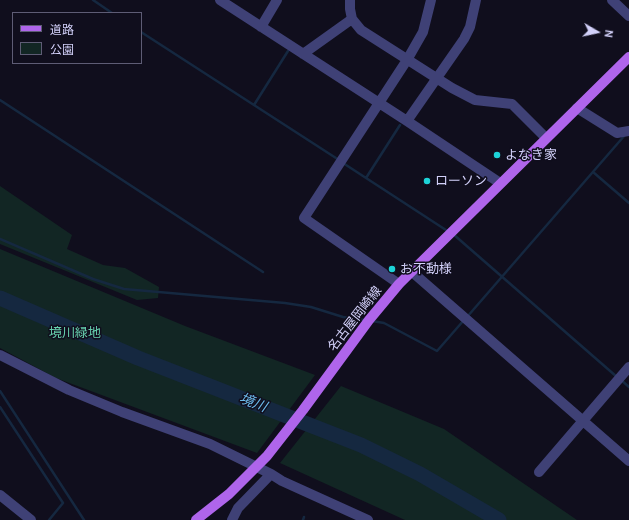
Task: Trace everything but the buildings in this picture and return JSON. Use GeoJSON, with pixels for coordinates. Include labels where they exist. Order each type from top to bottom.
{"type":"FeatureCollection","features":[{"type":"Feature","properties":{"kind":"main road","name":"名古屋岡崎線"},"geometry":{"type":"LineString","coordinates":[[196,520],[229,494],[267,456],[369,320],[411,271],[629,57]]}},
{"type":"Feature","properties":{"kind":"street"},"geometry":{"type":"LineString","coordinates":[[220,0],[500,183]]}},
{"type":"Feature","properties":{"kind":"street"},"geometry":{"type":"LineString","coordinates":[[261,27],[277,0]]}},
{"type":"Feature","properties":{"kind":"street"},"geometry":{"type":"LineString","coordinates":[[350,0],[352,19],[361,30],[407,60],[475,100],[512,104],[545,138]]}},
{"type":"Feature","properties":{"kind":"street"},"geometry":{"type":"LineString","coordinates":[[399,284],[304,218],[378,102],[407,60],[423,32],[431,0]]}},
{"type":"Feature","properties":{"kind":"street"},"geometry":{"type":"LineString","coordinates":[[407,121],[435,77],[454,53],[470,27],[476,0]]}},
{"type":"Feature","properties":{"kind":"street"},"geometry":{"type":"LineString","coordinates":[[612,0],[629,16]]}},
{"type":"Feature","properties":{"kind":"street"},"geometry":{"type":"LineString","coordinates":[[303,54],[352,19]]}},
{"type":"Feature","properties":{"kind":"street"},"geometry":{"type":"LineString","coordinates":[[577,108],[617,133],[629,131]]}},
{"type":"Feature","properties":{"kind":"street"},"geometry":{"type":"LineString","coordinates":[[411,271],[581,421],[629,461]]}},
{"type":"Feature","properties":{"kind":"street"},"geometry":{"type":"LineString","coordinates":[[0,355],[69,390],[122,412],[210,444],[282,481],[368,520]]}},
{"type":"Feature","properties":{"kind":"street"},"geometry":{"type":"LineString","coordinates":[[539,472],[629,366]]}},
{"type":"Feature","properties":{"kind":"street"},"geometry":{"type":"LineString","coordinates":[[232,520],[238,508],[271,474]]}},
{"type":"Feature","properties":{"kind":"street"},"geometry":{"type":"LineString","coordinates":[[0,495],[31,520]]}},
{"type":"Feature","properties":{"kind":"green space"},"geometry":{"type":"Polygon","coordinates":[[[0,186],[72,235],[67,249],[103,265],[125,268],[159,287],[158,298],[137,300],[0,244],[0,186]]]}},
{"type":"Feature","properties":{"kind":"green space","name":"境川緑地"},"geometry":{"type":"Polygon","coordinates":[[[0,249],[185,326],[315,375],[257,453],[56,378],[0,348],[0,249]]]}},
{"type":"Feature","properties":{"kind":"green space"},"geometry":{"type":"Polygon","coordinates":[[[341,386],[444,429],[577,520],[405,520],[280,463],[341,386]]]}},
{"type":"Feature","properties":{"kind":"waterway"},"geometry":{"type":"LineString","coordinates":[[93,0],[111,12]]}},
{"type":"Feature","properties":{"kind":"waterway"},"geometry":{"type":"LineString","coordinates":[[142,33],[339,160]]}},
{"type":"Feature","properties":{"kind":"waterway"},"geometry":{"type":"LineString","coordinates":[[254,105],[288,51]]}},
{"type":"Feature","properties":{"kind":"waterway"},"geometry":{"type":"LineString","coordinates":[[0,100],[263,272]]}},
{"type":"Feature","properties":{"kind":"waterway"},"geometry":{"type":"LineString","coordinates":[[366,178],[400,125]]}},
{"type":"Feature","properties":{"kind":"waterway"},"geometry":{"type":"LineString","coordinates":[[467,317],[625,135]]}},
{"type":"Feature","properties":{"kind":"waterway"},"geometry":{"type":"LineString","coordinates":[[343,163],[449,232]]}},
{"type":"Feature","properties":{"kind":"waterway"},"geometry":{"type":"LineString","coordinates":[[593,172],[629,203]]}},
{"type":"Feature","properties":{"kind":"waterway"},"geometry":{"type":"LineString","coordinates":[[453,234],[617,377]]}},
{"type":"Feature","properties":{"kind":"waterway"},"geometry":{"type":"LineString","coordinates":[[0,239],[93,279],[124,289],[285,303],[311,307],[343,317],[365,320]]}},
{"type":"Feature","properties":{"kind":"waterway","name":"境川"},"geometry":{"type":"LineString","coordinates":[[0,298],[138,358],[361,445],[420,474],[499,520]]}},
{"type":"Feature","properties":{"kind":"waterway"},"geometry":{"type":"LineString","coordinates":[[372,321],[384,323],[437,351],[464,320]]}},
{"type":"Feature","properties":{"kind":"waterway"},"geometry":{"type":"LineString","coordinates":[[621,380],[629,387]]}},
{"type":"Feature","properties":{"kind":"waterway"},"geometry":{"type":"LineString","coordinates":[[0,391],[84,520]]}},
{"type":"Feature","properties":{"kind":"waterway"},"geometry":{"type":"LineString","coordinates":[[0,407],[63,503],[49,520]]}},
{"type":"Feature","properties":{"kind":"place","name":"よなき家"},"geometry":{"type":"Point","coordinates":[497,155]}},
{"type":"Feature","properties":{"kind":"place","name":"ローソン"},"geometry":{"type":"Point","coordinates":[427,181]}},
{"type":"Feature","properties":{"kind":"place","name":"お不動様"},"geometry":{"type":"Point","coordinates":[392,269]}}]}
